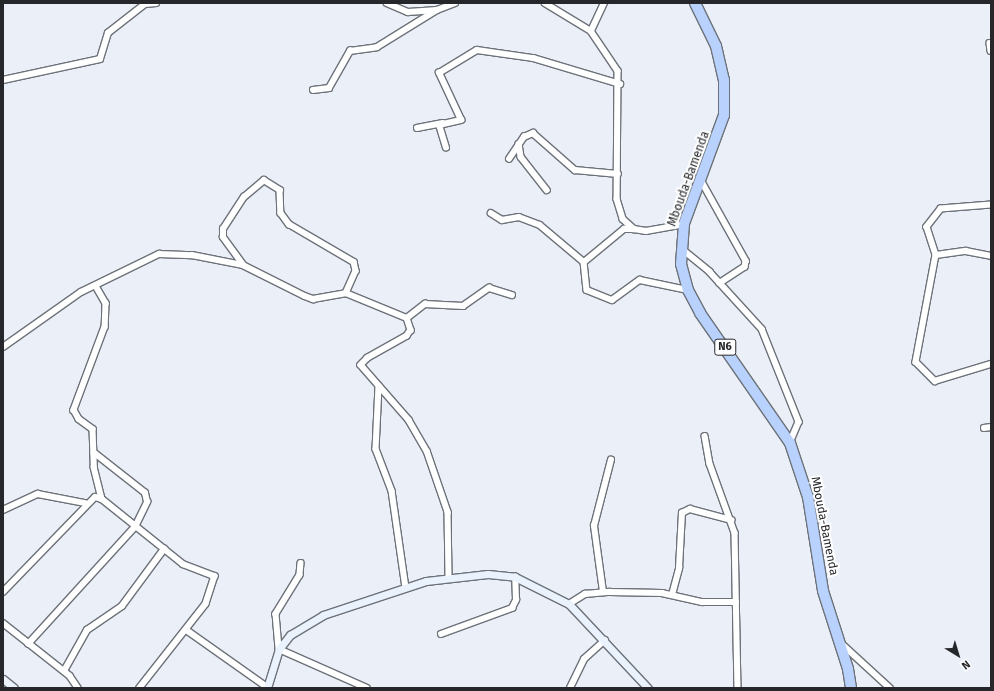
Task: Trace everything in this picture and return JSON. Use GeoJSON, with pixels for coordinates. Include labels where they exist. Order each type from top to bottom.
{"type":"FeatureCollection","features":[{"type":"Feature","properties":{"kind":"highway","name":"Mbouda-Bamenda"},"geometry":{"type":"LineString","coordinates":[[695,3],[716,46],[724,80],[724,115],[684,224],[681,264],[688,290],[790,443],[808,497],[829,617],[839,642],[851,688]]}},
{"type":"Feature","properties":{"kind":"street"},"geometry":{"type":"LineString","coordinates":[[3,80],[100,59],[108,34],[145,4],[156,3]]}},
{"type":"Feature","properties":{"kind":"street"},"geometry":{"type":"LineString","coordinates":[[387,3],[408,12],[437,10]]}},
{"type":"Feature","properties":{"kind":"street"},"geometry":{"type":"LineString","coordinates":[[313,90],[329,88],[350,51],[377,47],[437,10],[455,3]]}},
{"type":"Feature","properties":{"kind":"street"},"geometry":{"type":"LineString","coordinates":[[545,3],[591,31],[610,57],[620,84],[618,174],[619,210],[634,229]]}},
{"type":"Feature","properties":{"kind":"street"},"geometry":{"type":"LineString","coordinates":[[591,31],[604,3]]}},
{"type":"Feature","properties":{"kind":"street"},"geometry":{"type":"LineString","coordinates":[[990,43],[991,51]]}},
{"type":"Feature","properties":{"kind":"street"},"geometry":{"type":"LineString","coordinates":[[461,120],[439,73],[477,50],[533,58],[620,84]]}},
{"type":"Feature","properties":{"kind":"street"},"geometry":{"type":"LineString","coordinates":[[417,128],[461,120]]}},
{"type":"Feature","properties":{"kind":"street"},"geometry":{"type":"LineString","coordinates":[[446,148],[439,126],[461,120]]}},
{"type":"Feature","properties":{"kind":"street"},"geometry":{"type":"LineString","coordinates":[[509,159],[519,144],[533,133],[575,170],[618,174]]}},
{"type":"Feature","properties":{"kind":"street"},"geometry":{"type":"LineString","coordinates":[[519,144],[520,157],[547,190]]}},
{"type":"Feature","properties":{"kind":"street"},"geometry":{"type":"LineString","coordinates":[[244,265],[223,237],[223,229],[244,197],[264,180],[280,190],[281,213],[289,224],[354,262],[356,271],[346,293]]}},
{"type":"Feature","properties":{"kind":"street"},"geometry":{"type":"LineString","coordinates":[[701,180],[746,261],[745,267],[720,283]]}},
{"type":"Feature","properties":{"kind":"street"},"geometry":{"type":"LineString","coordinates":[[991,205],[941,209],[928,227],[936,256],[916,362],[935,381],[991,364]]}},
{"type":"Feature","properties":{"kind":"street"},"geometry":{"type":"LineString","coordinates":[[491,213],[502,220],[519,217],[540,224],[584,262],[587,290],[612,300],[640,280],[688,290]]}},
{"type":"Feature","properties":{"kind":"street"},"geometry":{"type":"LineString","coordinates":[[584,262],[624,229],[646,231],[684,224]]}},
{"type":"Feature","properties":{"kind":"street"},"geometry":{"type":"LineString","coordinates":[[682,249],[720,283],[767,339],[799,422],[790,443]]}},
{"type":"Feature","properties":{"kind":"street"},"geometry":{"type":"LineString","coordinates":[[936,256],[966,251],[991,256]]}},
{"type":"Feature","properties":{"kind":"street"},"geometry":{"type":"LineString","coordinates":[[3,346],[64,302],[159,254],[192,255],[244,265],[313,299],[346,293],[407,318],[411,330],[407,336],[368,358],[361,365],[419,435],[443,493],[450,530],[449,577]]}},
{"type":"Feature","properties":{"kind":"street"},"geometry":{"type":"LineString","coordinates":[[96,286],[106,303],[106,327],[74,410],[79,419],[93,429],[94,453],[102,499]]}},
{"type":"Feature","properties":{"kind":"street"},"geometry":{"type":"LineString","coordinates":[[407,318],[425,304],[463,306],[489,288],[512,295]]}},
{"type":"Feature","properties":{"kind":"street"},"geometry":{"type":"LineString","coordinates":[[378,386],[376,449],[392,491],[406,588]]}},
{"type":"Feature","properties":{"kind":"street"},"geometry":{"type":"LineString","coordinates":[[984,428],[991,427]]}},
{"type":"Feature","properties":{"kind":"street"},"geometry":{"type":"LineString","coordinates":[[705,436],[710,464],[732,520],[738,688]]}},
{"type":"Feature","properties":{"kind":"street"},"geometry":{"type":"LineString","coordinates":[[28,644],[135,527],[148,497],[94,453]]}},
{"type":"Feature","properties":{"kind":"street"},"geometry":{"type":"LineString","coordinates":[[603,592],[594,526],[611,460]]}},
{"type":"Feature","properties":{"kind":"street"},"geometry":{"type":"LineString","coordinates":[[3,510],[38,494],[86,504]]}},
{"type":"Feature","properties":{"kind":"street"},"geometry":{"type":"LineString","coordinates":[[3,592],[86,504],[95,497],[102,499],[183,564],[217,578],[206,604],[188,631],[140,688]]}},
{"type":"Feature","properties":{"kind":"street"},"geometry":{"type":"LineString","coordinates":[[672,595],[679,568],[682,513],[690,509],[732,520]]}},
{"type":"Feature","properties":{"kind":"street"},"geometry":{"type":"LineString","coordinates":[[64,671],[90,626],[122,606],[164,549]]}},
{"type":"Feature","properties":{"kind":"street"},"geometry":{"type":"LineString","coordinates":[[301,563],[300,575],[276,614],[276,642],[279,649],[367,688]]}},
{"type":"Feature","properties":{"kind":"street"},"geometry":{"type":"LineString","coordinates":[[188,631],[267,688],[279,649],[290,635],[323,615],[406,588],[449,577],[515,577],[569,604],[605,640],[648,688]]}},
{"type":"Feature","properties":{"kind":"street"},"geometry":{"type":"LineString","coordinates":[[441,634],[512,608],[516,600],[515,577]]}},
{"type":"Feature","properties":{"kind":"street"},"geometry":{"type":"LineString","coordinates":[[569,604],[585,594],[603,592],[672,595],[702,602],[736,602]]}},
{"type":"Feature","properties":{"kind":"street"},"geometry":{"type":"LineString","coordinates":[[3,623],[64,671],[78,688]]}},
{"type":"Feature","properties":{"kind":"street"},"geometry":{"type":"LineString","coordinates":[[570,688],[584,659],[605,640]]}},
{"type":"Feature","properties":{"kind":"street"},"geometry":{"type":"LineString","coordinates":[[839,642],[890,688]]}},
{"type":"Feature","properties":{"kind":"street"},"geometry":{"type":"LineString","coordinates":[[3,679],[14,688]]}}]}
